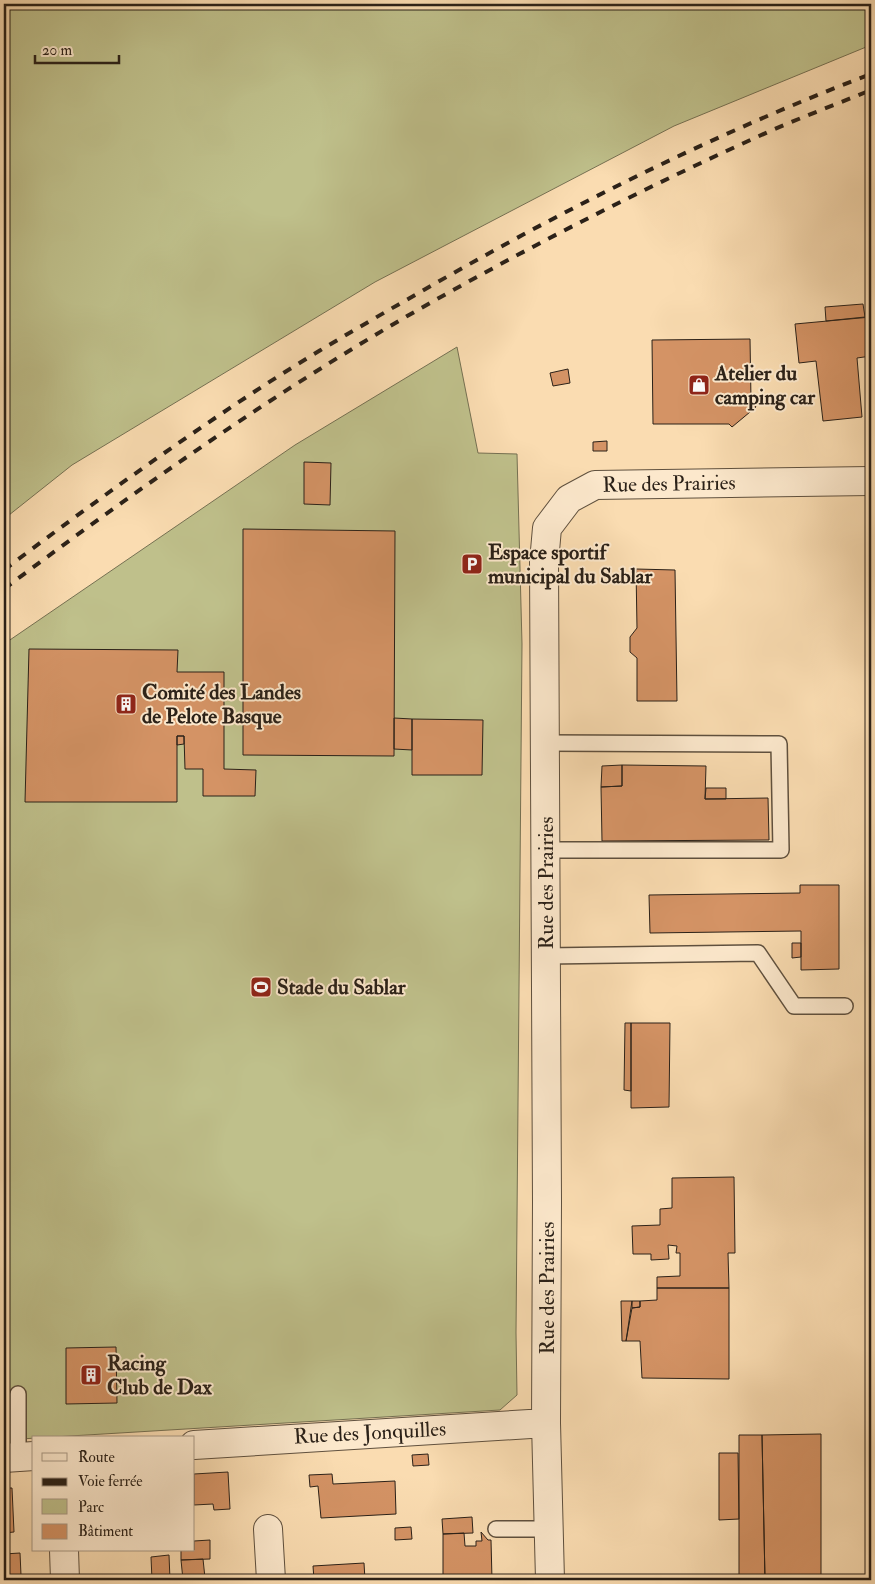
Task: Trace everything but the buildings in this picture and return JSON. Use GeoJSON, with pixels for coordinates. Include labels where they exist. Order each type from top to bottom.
{"type":"FeatureCollection","features":[{"type":"Feature","properties":{"kind":"street","name":"Rue des Prairies"},"geometry":{"type":"LineString","coordinates":[[550,1580],[546,1423],[544,562],[547,528],[570,499],[595,485],[871,481]]}},
{"type":"Feature","properties":{"kind":"street","name":"Rue des Jonquilles"},"geometry":{"type":"LineString","coordinates":[[195,1445],[546,1423]]}},
{"type":"Feature","properties":{"kind":"street"},"geometry":{"type":"LineString","coordinates":[[268,1529],[271,1580]]}},
{"type":"Feature","properties":{"kind":"street"},"geometry":{"type":"LineString","coordinates":[[64,1552],[65,1580]]}},
{"type":"Feature","properties":{"kind":"lane"},"geometry":{"type":"LineString","coordinates":[[545,743],[779,744],[781,850],[546,850]]}},
{"type":"Feature","properties":{"kind":"lane"},"geometry":{"type":"LineString","coordinates":[[546,956],[758,953],[794,1006],[846,1006]]}},
{"type":"Feature","properties":{"kind":"lane"},"geometry":{"type":"LineString","coordinates":[[18,1394],[19,1457]]}},
{"type":"Feature","properties":{"kind":"lane"},"geometry":{"type":"LineString","coordinates":[[496,1529],[548,1529]]}},
{"type":"Feature","properties":{"kind":"green space"},"geometry":{"type":"Polygon","coordinates":[[[4,4],[871,4],[871,45],[674,126],[375,282],[72,465],[4,519],[4,4]]]}},
{"type":"Feature","properties":{"kind":"green space","name":"Stade du Sablar"},"geometry":{"type":"Polygon","coordinates":[[[457,347],[478,453],[517,454],[522,644],[517,1395],[500,1410],[70,1436],[32,1436],[32,1438],[4,1440],[4,644],[295,445],[457,347]]]}},
{"type":"Feature","properties":{"kind":"railway"},"geometry":{"type":"LineString","coordinates":[[4,570],[128,479],[254,392],[321,350],[436,283],[542,225],[704,144],[759,119],[871,74]]}},
{"type":"Feature","properties":{"kind":"railway"},"geometry":{"type":"LineString","coordinates":[[4,589],[103,516],[253,412],[356,346],[409,315],[542,242],[677,174],[768,132],[871,90]]}},
{"type":"Feature","properties":{"kind":"place","name":"Atelier du camping car"},"geometry":{"type":"Point","coordinates":[699,385]}},
{"type":"Feature","properties":{"kind":"place","name":"Espace sportif municipal du Sablar"},"geometry":{"type":"Point","coordinates":[472,564]}},
{"type":"Feature","properties":{"kind":"place","name":"Comité des Landes de Pelote Basque"},"geometry":{"type":"Point","coordinates":[126,704]}},
{"type":"Feature","properties":{"kind":"place","name":"Stade du Sablar"},"geometry":{"type":"Point","coordinates":[261,987]}},
{"type":"Feature","properties":{"kind":"place","name":"Racing Club de Dax"},"geometry":{"type":"Point","coordinates":[91,1375]}}]}
